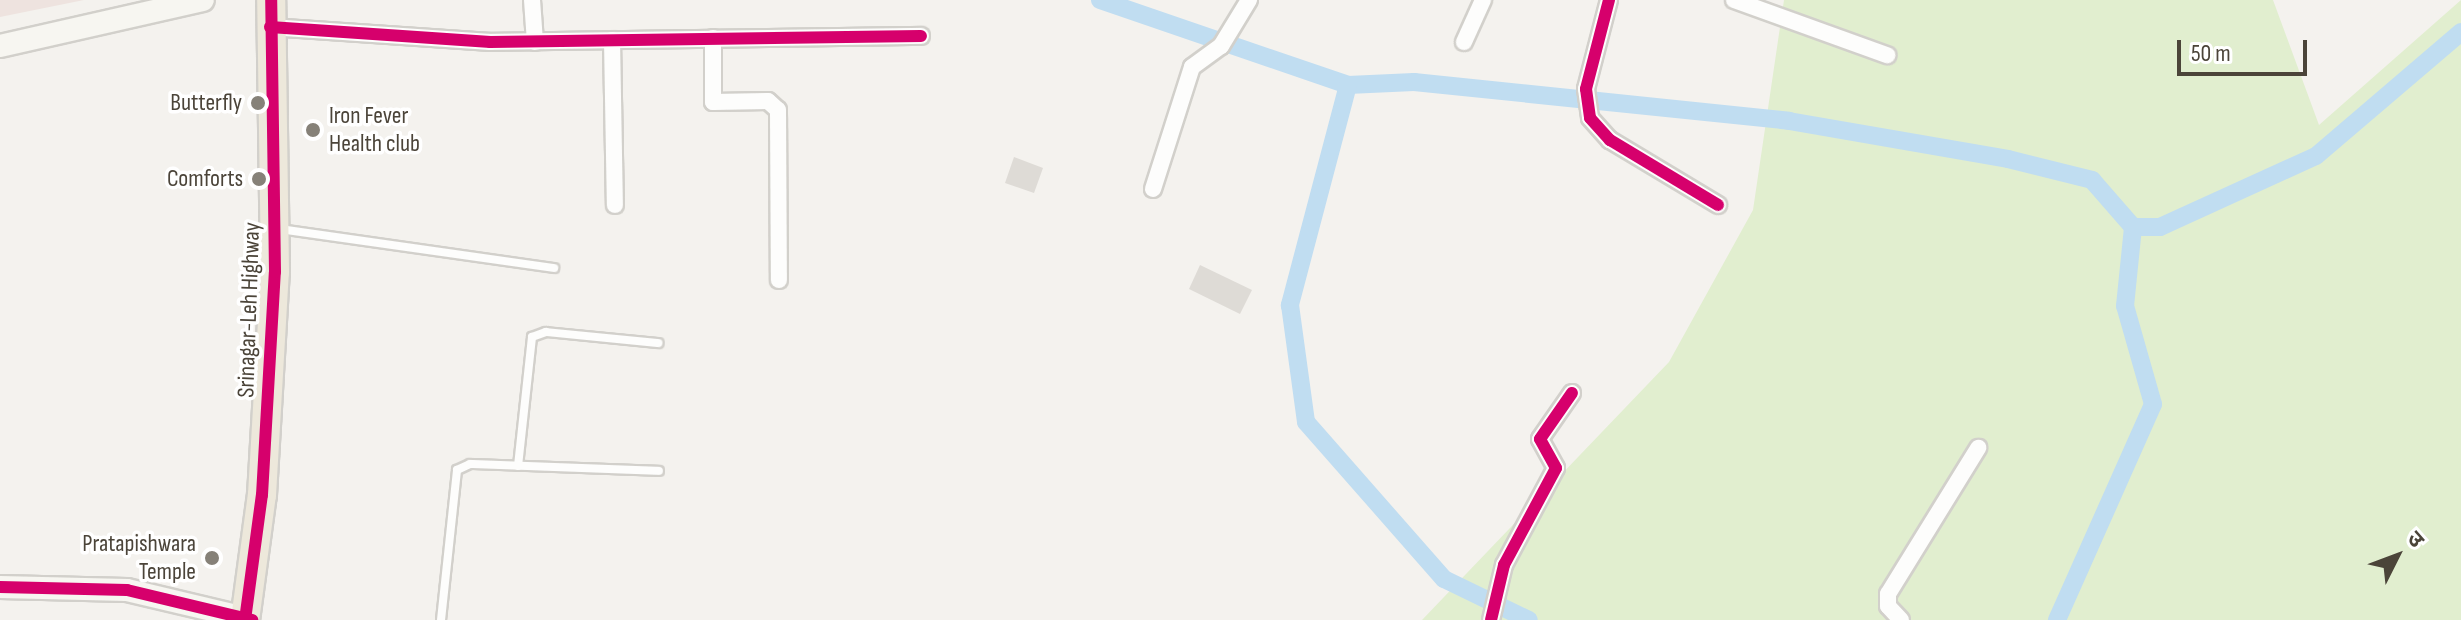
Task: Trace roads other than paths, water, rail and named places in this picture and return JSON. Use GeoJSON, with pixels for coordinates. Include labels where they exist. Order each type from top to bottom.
{"type":"FeatureCollection","features":[{"type":"Feature","properties":{"kind":"highway","name":"Srinagar-Leh Highway"},"geometry":{"type":"LineString","coordinates":[[247,619],[262,495],[276,228],[271,13]]}},
{"type":"Feature","properties":{"kind":"street"},"geometry":{"type":"LineString","coordinates":[[0,46],[203,0]]}},
{"type":"Feature","properties":{"kind":"street"},"geometry":{"type":"LineString","coordinates":[[532,0],[535,42]]}},
{"type":"Feature","properties":{"kind":"street"},"geometry":{"type":"LineString","coordinates":[[1153,189],[1188,76],[1231,28],[1249,0]]}},
{"type":"Feature","properties":{"kind":"street"},"geometry":{"type":"LineString","coordinates":[[1464,42],[1483,0]]}},
{"type":"Feature","properties":{"kind":"street"},"geometry":{"type":"LineString","coordinates":[[1609,0],[1586,97],[1590,118],[1610,140],[1718,205]]}},
{"type":"Feature","properties":{"kind":"street"},"geometry":{"type":"LineString","coordinates":[[1734,0],[1887,55]]}},
{"type":"Feature","properties":{"kind":"street"},"geometry":{"type":"LineString","coordinates":[[271,13],[535,42],[921,36]]}},
{"type":"Feature","properties":{"kind":"street"},"geometry":{"type":"LineString","coordinates":[[713,38],[713,102],[768,101],[778,110],[779,280]]}},
{"type":"Feature","properties":{"kind":"street"},"geometry":{"type":"LineString","coordinates":[[612,40],[615,205]]}},
{"type":"Feature","properties":{"kind":"street"},"geometry":{"type":"LineString","coordinates":[[1491,620],[1496,590],[1556,468],[1540,439],[1572,393]]}},
{"type":"Feature","properties":{"kind":"street"},"geometry":{"type":"LineString","coordinates":[[1901,620],[1888,606],[1888,594],[1978,448]]}},
{"type":"Feature","properties":{"kind":"street"},"geometry":{"type":"LineString","coordinates":[[0,587],[127,590],[247,619]]}},
{"type":"Feature","properties":{"kind":"lane"},"geometry":{"type":"LineString","coordinates":[[276,228],[554,268]]}},
{"type":"Feature","properties":{"kind":"lane"},"geometry":{"type":"LineString","coordinates":[[518,466],[532,337],[658,343]]}},
{"type":"Feature","properties":{"kind":"lane"},"geometry":{"type":"LineString","coordinates":[[441,620],[457,470],[518,466],[659,471]]}},
{"type":"Feature","properties":{"kind":"waterway"},"geometry":{"type":"LineString","coordinates":[[1100,0],[1348,85],[1414,82],[1789,121],[2008,159],[2092,180],[2133,227],[2160,227],[2316,156],[2461,32]]}},
{"type":"Feature","properties":{"kind":"waterway"},"geometry":{"type":"LineString","coordinates":[[1348,85],[1290,305],[1306,422],[1444,579],[1529,620]]}},
{"type":"Feature","properties":{"kind":"waterway"},"geometry":{"type":"LineString","coordinates":[[2057,620],[2153,404],[2125,306],[2133,227]]}},
{"type":"Feature","properties":{"kind":"place","name":"Butterfly"},"geometry":{"type":"Point","coordinates":[258,103]}},
{"type":"Feature","properties":{"kind":"place","name":"Iron Fever Health club"},"geometry":{"type":"Point","coordinates":[313,130]}},
{"type":"Feature","properties":{"kind":"place","name":"Comforts"},"geometry":{"type":"Point","coordinates":[259,179]}},
{"type":"Feature","properties":{"kind":"place","name":"Pratapishwara Temple"},"geometry":{"type":"Point","coordinates":[212,558]}}]}
